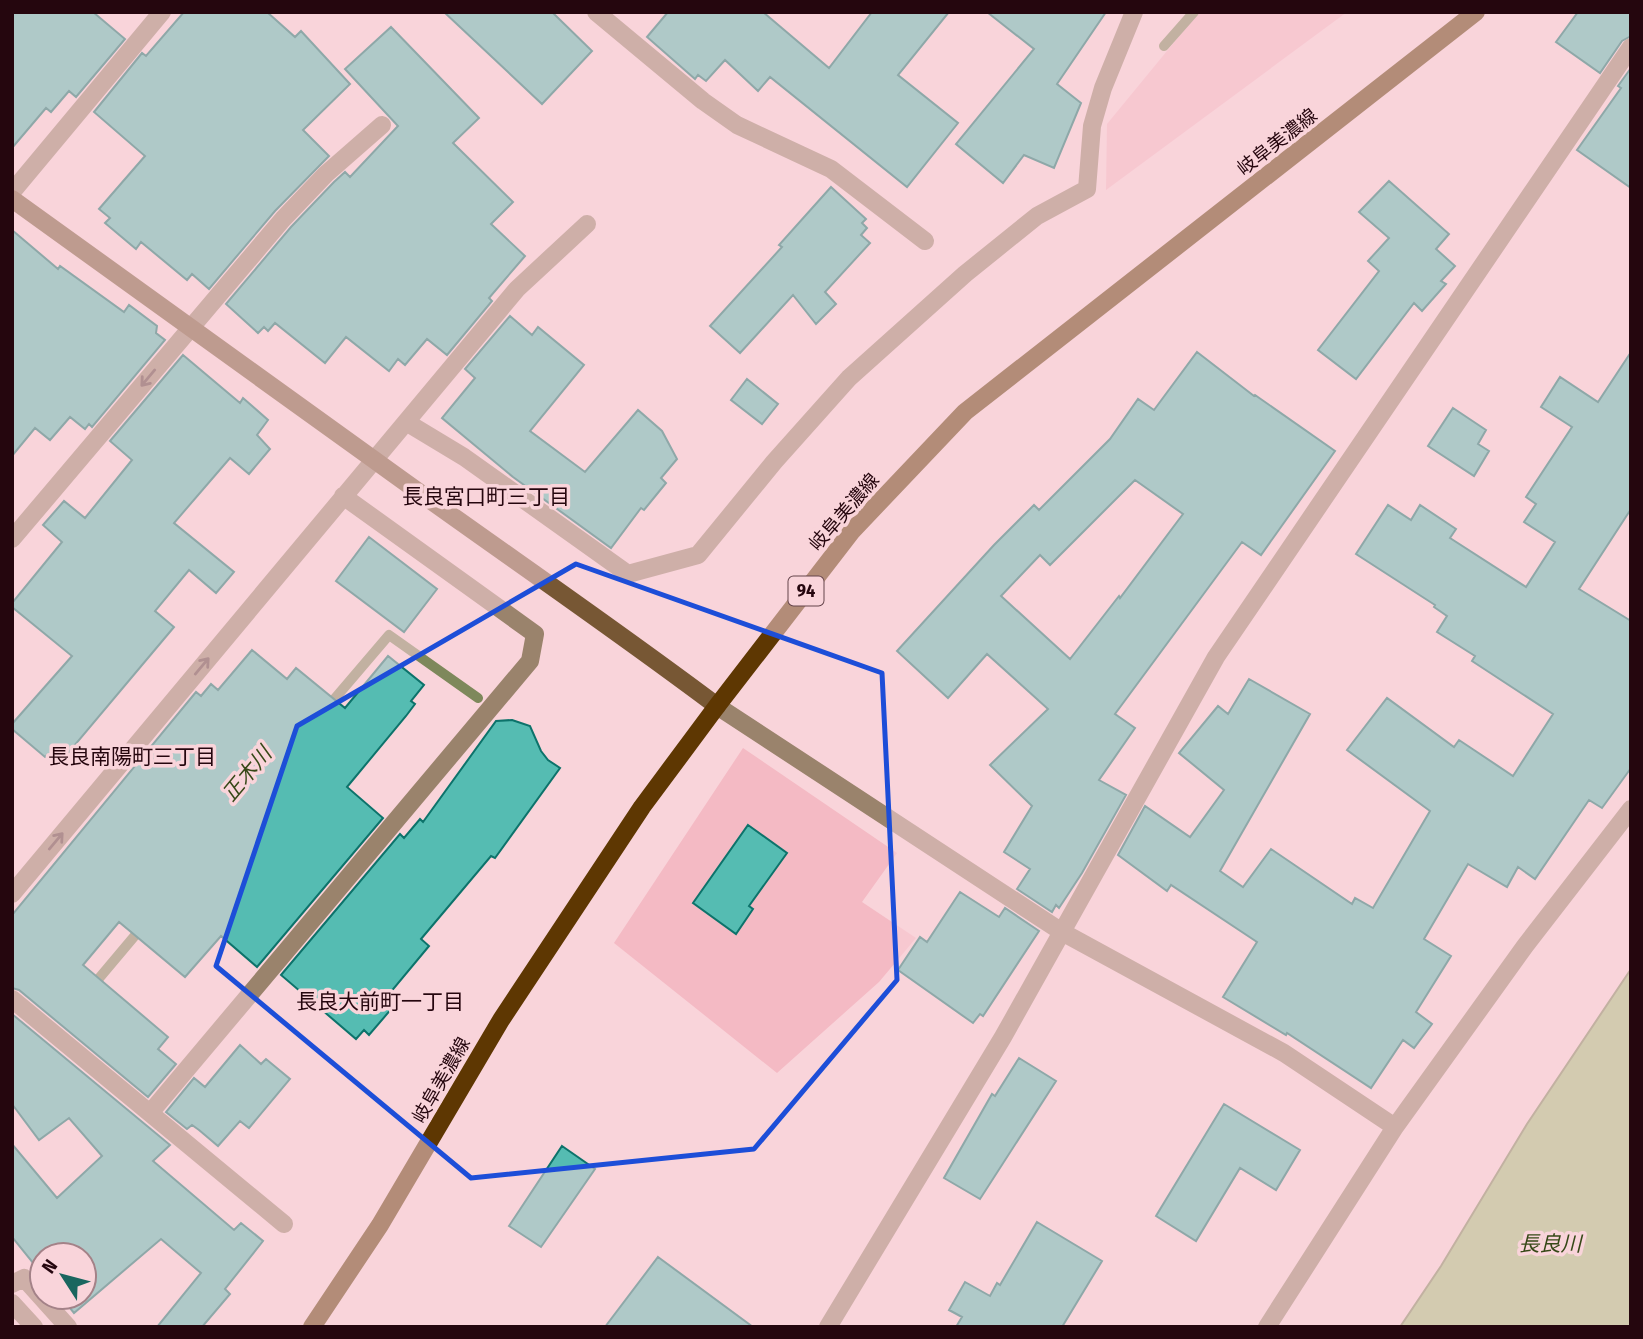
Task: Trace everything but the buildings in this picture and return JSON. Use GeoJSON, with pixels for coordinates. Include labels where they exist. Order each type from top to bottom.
{"type":"FeatureCollection","features":[{"type":"Feature","properties":{"kind":"main road","name":"岐阜美濃線"},"geometry":{"type":"LineString","coordinates":[[312,1327],[380,1225],[501,1020],[642,807],[852,531],[965,412],[1476,12]]}},
{"type":"Feature","properties":{"kind":"street"},"geometry":{"type":"LineString","coordinates":[[12,191],[162,12]]}},
{"type":"Feature","properties":{"kind":"street"},"geometry":{"type":"LineString","coordinates":[[596,12],[703,101],[737,125],[831,169],[925,241]]}},
{"type":"Feature","properties":{"kind":"street"},"geometry":{"type":"LineString","coordinates":[[406,422],[464,457],[628,574],[698,555],[774,462],[849,378],[965,274],[1037,216],[1087,189],[1093,126],[1103,89],[1134,12]]}},
{"type":"Feature","properties":{"kind":"street"},"geometry":{"type":"LineString","coordinates":[[828,1327],[1003,1037],[1216,657],[1631,47]]}},
{"type":"Feature","properties":{"kind":"street"},"geometry":{"type":"LineString","coordinates":[[12,539],[283,219],[326,174],[382,124]]}},
{"type":"Feature","properties":{"kind":"street"},"geometry":{"type":"LineString","coordinates":[[12,199],[717,706],[1062,932],[1284,1053],[1395,1127]]}},
{"type":"Feature","properties":{"kind":"street"},"geometry":{"type":"LineString","coordinates":[[12,894],[517,289],[587,224]]}},
{"type":"Feature","properties":{"kind":"street"},"geometry":{"type":"LineString","coordinates":[[150,1113],[530,661],[535,634],[343,496]]}},
{"type":"Feature","properties":{"kind":"street"},"geometry":{"type":"LineString","coordinates":[[1267,1327],[1395,1127],[1525,946],[1631,809]]}},
{"type":"Feature","properties":{"kind":"street"},"geometry":{"type":"LineString","coordinates":[[12,999],[284,1224]]}},
{"type":"Feature","properties":{"kind":"street"},"geometry":{"type":"LineString","coordinates":[[12,1284],[24,1278],[68,1327]]}},
{"type":"Feature","properties":{"kind":"street"},"geometry":{"type":"LineString","coordinates":[[12,1303],[34,1327]]}},
{"type":"Feature","properties":{"kind":"highlighted area"},"geometry":{"type":"Polygon","coordinates":[[[576,564],[882,673],[897,980],[754,1149],[471,1178],[216,966],[297,726],[576,564]]]}},
{"type":"Feature","properties":{"kind":"shaded area"},"geometry":{"type":"Polygon","coordinates":[[[1199,12],[1347,12],[1106,190],[1107,124],[1199,12]]]}},
{"type":"Feature","properties":{"kind":"shaded area"},"geometry":{"type":"Polygon","coordinates":[[[743,748],[897,853],[862,902],[916,938],[879,982],[777,1073],[614,943],[743,748]]]}},
{"type":"Feature","properties":{"kind":"water","name":"長良川"},"geometry":{"type":"Polygon","coordinates":[[[1631,969],[1631,1327],[1400,1327],[1441,1266],[1527,1124],[1631,969]]]}},
{"type":"Feature","properties":{"kind":"waterway","name":"正木川"},"geometry":{"type":"LineString","coordinates":[[1164,46],[1194,12]]}},
{"type":"Feature","properties":{"kind":"waterway","name":"正木川"},"geometry":{"type":"LineString","coordinates":[[325,710],[389,635],[478,698]]}},
{"type":"Feature","properties":{"kind":"waterway","name":"正木川"},"geometry":{"type":"LineString","coordinates":[[90,989],[143,926]]}},
{"type":"Feature","properties":{"kind":"district","name":"長良宮口町三丁目"},"geometry":{"type":"Point","coordinates":[486,497]}},
{"type":"Feature","properties":{"kind":"district","name":"長良南陽町三丁目"},"geometry":{"type":"Point","coordinates":[132,757]}},
{"type":"Feature","properties":{"kind":"district","name":"長良大前町一丁目"},"geometry":{"type":"Point","coordinates":[380,1002]}}]}
